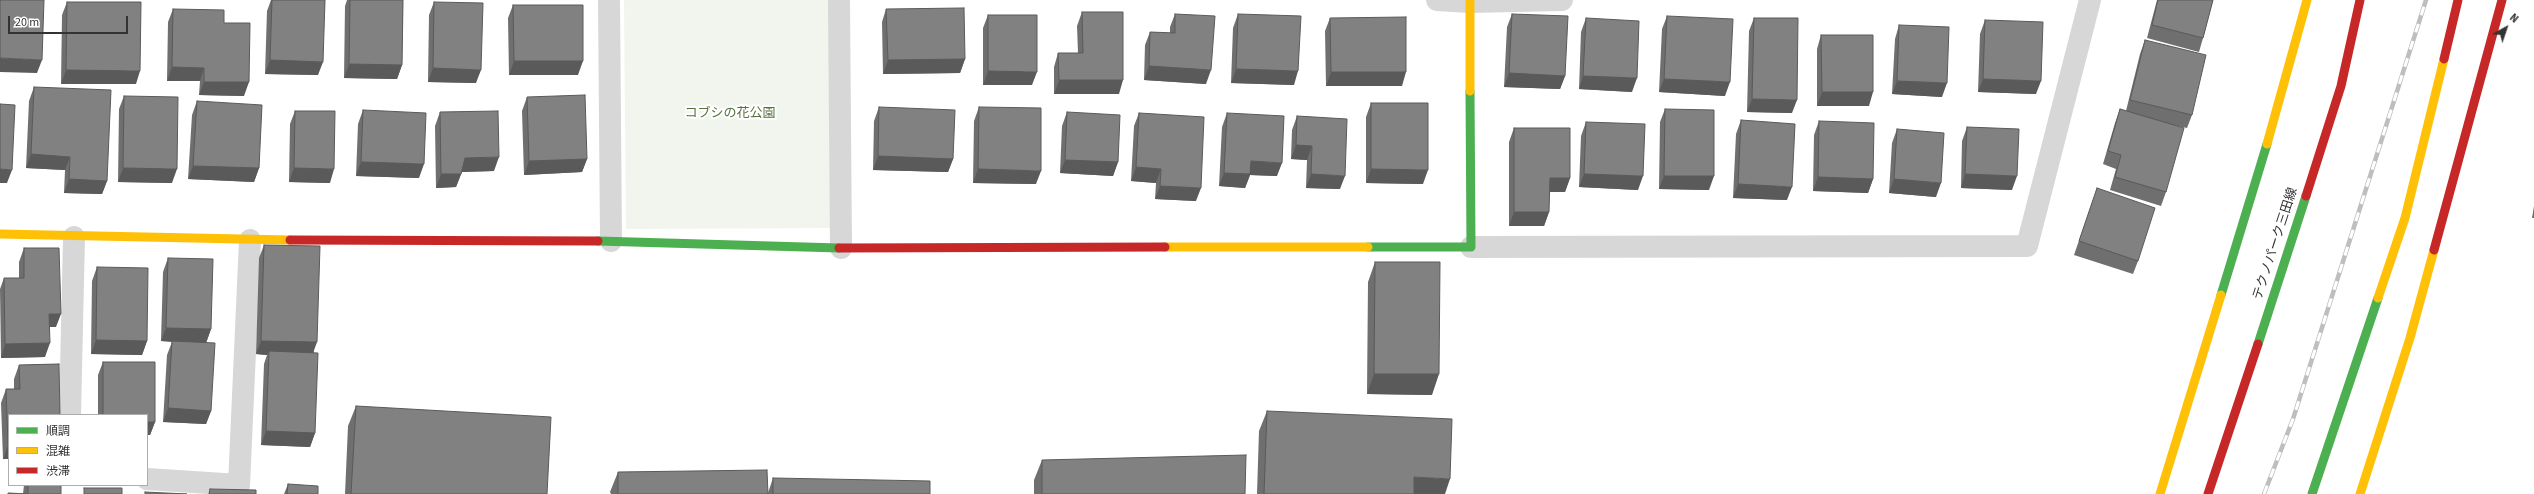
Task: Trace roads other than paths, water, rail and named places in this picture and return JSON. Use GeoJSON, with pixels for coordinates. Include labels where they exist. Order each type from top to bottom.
{"type":"FeatureCollection","features":[{"type":"Feature","properties":{"kind":"main road"},"geometry":{"type":"LineString","coordinates":[[2160,494],[2285,84],[2307,0]]}},
{"type":"Feature","properties":{"kind":"main road","name":"テクノパーク三田線"},"geometry":{"type":"LineString","coordinates":[[2208,494],[2222,457],[2340,86],[2360,0]]}},
{"type":"Feature","properties":{"kind":"main road"},"geometry":{"type":"LineString","coordinates":[[2312,494],[2405,218],[2458,0]]}},
{"type":"Feature","properties":{"kind":"main road"},"geometry":{"type":"LineString","coordinates":[[2360,494],[2410,338],[2502,0]]}},
{"type":"Feature","properties":{"kind":"main road"},"geometry":{"type":"LineString","coordinates":[[0,234],[74,237],[250,240],[611,241],[841,248],[1471,247],[1470,1]]}},
{"type":"Feature","properties":{"kind":"street"},"geometry":{"type":"LineString","coordinates":[[609,0],[611,241]]}},
{"type":"Feature","properties":{"kind":"street"},"geometry":{"type":"LineString","coordinates":[[839,0],[841,248]]}},
{"type":"Feature","properties":{"kind":"street"},"geometry":{"type":"LineString","coordinates":[[1437,0],[1562,0]]}},
{"type":"Feature","properties":{"kind":"street"},"geometry":{"type":"LineString","coordinates":[[1471,247],[2027,246],[2090,0]]}},
{"type":"Feature","properties":{"kind":"street"},"geometry":{"type":"LineString","coordinates":[[70,414],[74,237]]}},
{"type":"Feature","properties":{"kind":"street"},"geometry":{"type":"LineString","coordinates":[[148,479],[239,485],[250,240]]}},
{"type":"Feature","properties":{"kind":"railway"},"geometry":{"type":"LineString","coordinates":[[2264,494],[2293,419],[2426,0]]}},
{"type":"Feature","properties":{"kind":"park label","name":"コブシの花公園"},"geometry":{"type":"Point","coordinates":[730,114]}}]}
